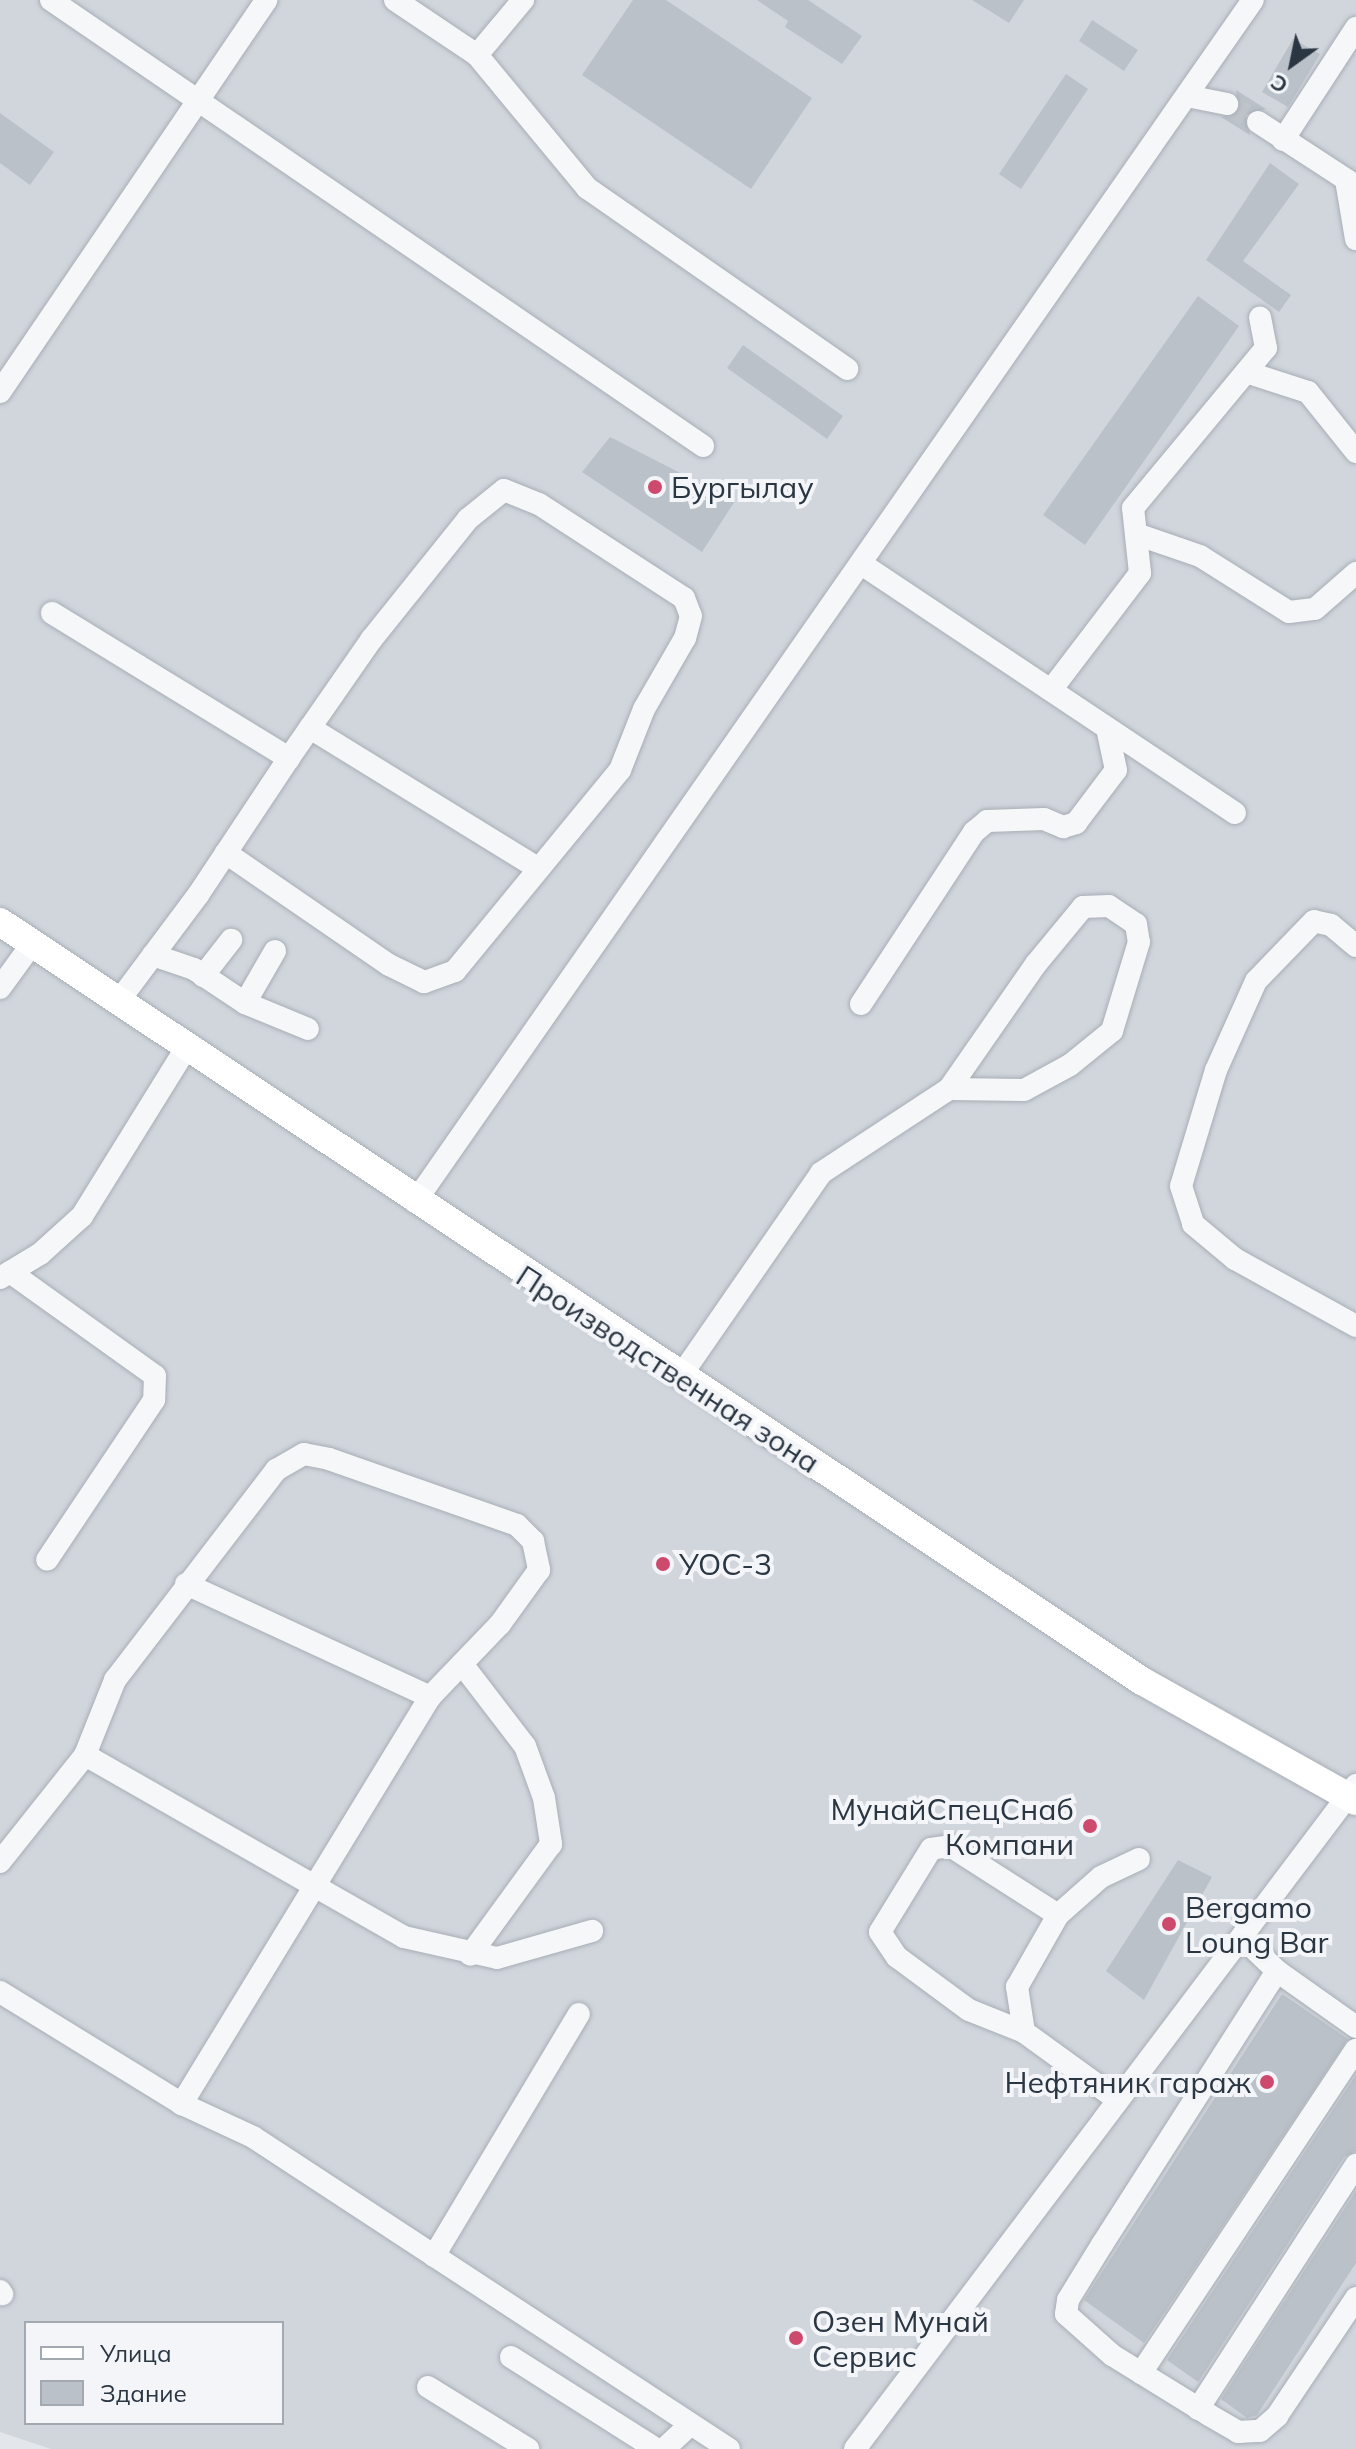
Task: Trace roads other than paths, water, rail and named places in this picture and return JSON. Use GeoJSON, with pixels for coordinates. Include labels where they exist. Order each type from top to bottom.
{"type":"FeatureCollection","features":[{"type":"Feature","properties":{"kind":"main road","name":"Производственная зона"},"geometry":{"type":"LineString","coordinates":[[0,922],[415,1202],[1142,1681],[1353,1794]]}},
{"type":"Feature","properties":{"kind":"street"},"geometry":{"type":"LineString","coordinates":[[51,0],[703,446]]}},
{"type":"Feature","properties":{"kind":"street"},"geometry":{"type":"LineString","coordinates":[[0,392],[266,0]]}},
{"type":"Feature","properties":{"kind":"street"},"geometry":{"type":"LineString","coordinates":[[395,0],[477,55],[587,188],[847,369]]}},
{"type":"Feature","properties":{"kind":"street"},"geometry":{"type":"LineString","coordinates":[[477,55],[523,0]]}},
{"type":"Feature","properties":{"kind":"street"},"geometry":{"type":"LineString","coordinates":[[415,1202],[863,565],[1253,0]]}},
{"type":"Feature","properties":{"kind":"street"},"geometry":{"type":"LineString","coordinates":[[1283,140],[1356,28]]}},
{"type":"Feature","properties":{"kind":"street"},"geometry":{"type":"LineString","coordinates":[[1187,96],[1227,104]]}},
{"type":"Feature","properties":{"kind":"street"},"geometry":{"type":"LineString","coordinates":[[1258,122],[1351,183],[1356,239]]}},
{"type":"Feature","properties":{"kind":"street"},"geometry":{"type":"LineString","coordinates":[[1051,690],[1140,573],[1133,508],[1266,348],[1260,318]]}},
{"type":"Feature","properties":{"kind":"street"},"geometry":{"type":"LineString","coordinates":[[1246,372],[1308,392],[1356,452]]}},
{"type":"Feature","properties":{"kind":"street"},"geometry":{"type":"LineString","coordinates":[[118,1002],[226,853],[371,640],[468,519],[504,490],[539,504],[684,598],[691,616],[620,770],[536,867],[455,971],[424,982],[389,965],[226,853]]}},
{"type":"Feature","properties":{"kind":"street"},"geometry":{"type":"LineString","coordinates":[[1136,534],[1200,556],[1289,612],[1315,609],[1356,573]]}},
{"type":"Feature","properties":{"kind":"street"},"geometry":{"type":"LineString","coordinates":[[863,565],[1235,813]]}},
{"type":"Feature","properties":{"kind":"street"},"geometry":{"type":"LineString","coordinates":[[52,613],[289,758]]}},
{"type":"Feature","properties":{"kind":"street"},"geometry":{"type":"LineString","coordinates":[[310,728],[536,867]]}},
{"type":"Feature","properties":{"kind":"street"},"geometry":{"type":"LineString","coordinates":[[861,1004],[974,832],[987,821],[1044,819],[1063,827],[1076,823],[1116,770],[1107,728]]}},
{"type":"Feature","properties":{"kind":"street"},"geometry":{"type":"LineString","coordinates":[[680,1377],[821,1173],[949,1089],[1036,964],[1083,907],[1109,906],[1136,924],[1139,942],[1112,1031],[1070,1065],[1024,1090],[949,1089]]}},
{"type":"Feature","properties":{"kind":"street"},"geometry":{"type":"LineString","coordinates":[[1356,946],[1331,925],[1314,921],[1256,981],[1216,1070],[1181,1186],[1193,1224],[1235,1259],[1356,1326]]}},
{"type":"Feature","properties":{"kind":"street"},"geometry":{"type":"LineString","coordinates":[[203,976],[231,940]]}},
{"type":"Feature","properties":{"kind":"street"},"geometry":{"type":"LineString","coordinates":[[0,988],[32,944]]}},
{"type":"Feature","properties":{"kind":"street"},"geometry":{"type":"LineString","coordinates":[[245,1003],[275,951]]}},
{"type":"Feature","properties":{"kind":"street"},"geometry":{"type":"LineString","coordinates":[[153,955],[203,976],[245,1003],[308,1029]]}},
{"type":"Feature","properties":{"kind":"street"},"geometry":{"type":"LineString","coordinates":[[47,1560],[154,1400],[155,1376],[5,1275],[40,1254],[82,1216],[186,1048]]}},
{"type":"Feature","properties":{"kind":"street"},"geometry":{"type":"LineString","coordinates":[[0,1862],[85,1755],[115,1680],[276,1470],[304,1454],[329,1459],[517,1525],[533,1541],[539,1570],[500,1624],[430,1697],[182,2104]]}},
{"type":"Feature","properties":{"kind":"street"},"geometry":{"type":"LineString","coordinates":[[186,1584],[430,1697]]}},
{"type":"Feature","properties":{"kind":"street"},"geometry":{"type":"LineString","coordinates":[[462,1664],[525,1746],[550,1819],[551,1844],[470,1955]]}},
{"type":"Feature","properties":{"kind":"street"},"geometry":{"type":"LineString","coordinates":[[85,1755],[313,1888],[404,1937],[470,1955],[497,1958],[592,1931]]}},
{"type":"Feature","properties":{"kind":"street"},"geometry":{"type":"LineString","coordinates":[[855,2449],[1353,1794]]}},
{"type":"Feature","properties":{"kind":"street"},"geometry":{"type":"LineString","coordinates":[[1058,1915],[950,1846],[931,1849],[880,1932],[897,1957],[969,2010],[1024,2032],[1118,2100]]}},
{"type":"Feature","properties":{"kind":"street"},"geometry":{"type":"LineString","coordinates":[[1024,2032],[1017,1987],[1058,1915],[1101,1877],[1139,1859]]}},
{"type":"Feature","properties":{"kind":"street"},"geometry":{"type":"LineString","coordinates":[[1242,1937],[1277,1971],[1356,2027]]}},
{"type":"Feature","properties":{"kind":"street"},"geometry":{"type":"LineString","coordinates":[[1277,1971],[1068,2300],[1066,2314],[1077,2329],[1198,2409],[1238,2432],[1260,2431],[1277,2416],[1356,2298]]}},
{"type":"Feature","properties":{"kind":"street"},"geometry":{"type":"LineString","coordinates":[[0,1992],[182,2104],[253,2137],[729,2449]]}},
{"type":"Feature","properties":{"kind":"street"},"geometry":{"type":"LineString","coordinates":[[434,2256],[579,2014]]}},
{"type":"Feature","properties":{"kind":"street"},"geometry":{"type":"LineString","coordinates":[[1141,2373],[1356,2050]]}},
{"type":"Feature","properties":{"kind":"street"},"geometry":{"type":"LineString","coordinates":[[1198,2409],[1356,2165]]}},
{"type":"Feature","properties":{"kind":"street"},"geometry":{"type":"LineString","coordinates":[[511,2357],[656,2449]]}},
{"type":"Feature","properties":{"kind":"street"},"geometry":{"type":"LineString","coordinates":[[428,2387],[528,2449]]}},
{"type":"Feature","properties":{"kind":"street"},"geometry":{"type":"LineString","coordinates":[[664,2449],[690,2425]]}},
{"type":"Feature","properties":{"kind":"tunnel"},"geometry":{"type":"LineString","coordinates":[[1227,104],[1258,122]]}},
{"type":"Feature","properties":{"kind":"place","name":"Бургылау"},"geometry":{"type":"Point","coordinates":[655,487]}},
{"type":"Feature","properties":{"kind":"place","name":"УОС-3"},"geometry":{"type":"Point","coordinates":[663,1564]}},
{"type":"Feature","properties":{"kind":"place","name":"МунайСпецСнаб Компани"},"geometry":{"type":"Point","coordinates":[1090,1826]}},
{"type":"Feature","properties":{"kind":"place","name":"Bergamo Loung Bar"},"geometry":{"type":"Point","coordinates":[1169,1924]}},
{"type":"Feature","properties":{"kind":"place","name":"Нефтяник гараж"},"geometry":{"type":"Point","coordinates":[1267,2082]}},
{"type":"Feature","properties":{"kind":"place","name":"Озен Мунай Сервис"},"geometry":{"type":"Point","coordinates":[796,2338]}}]}
